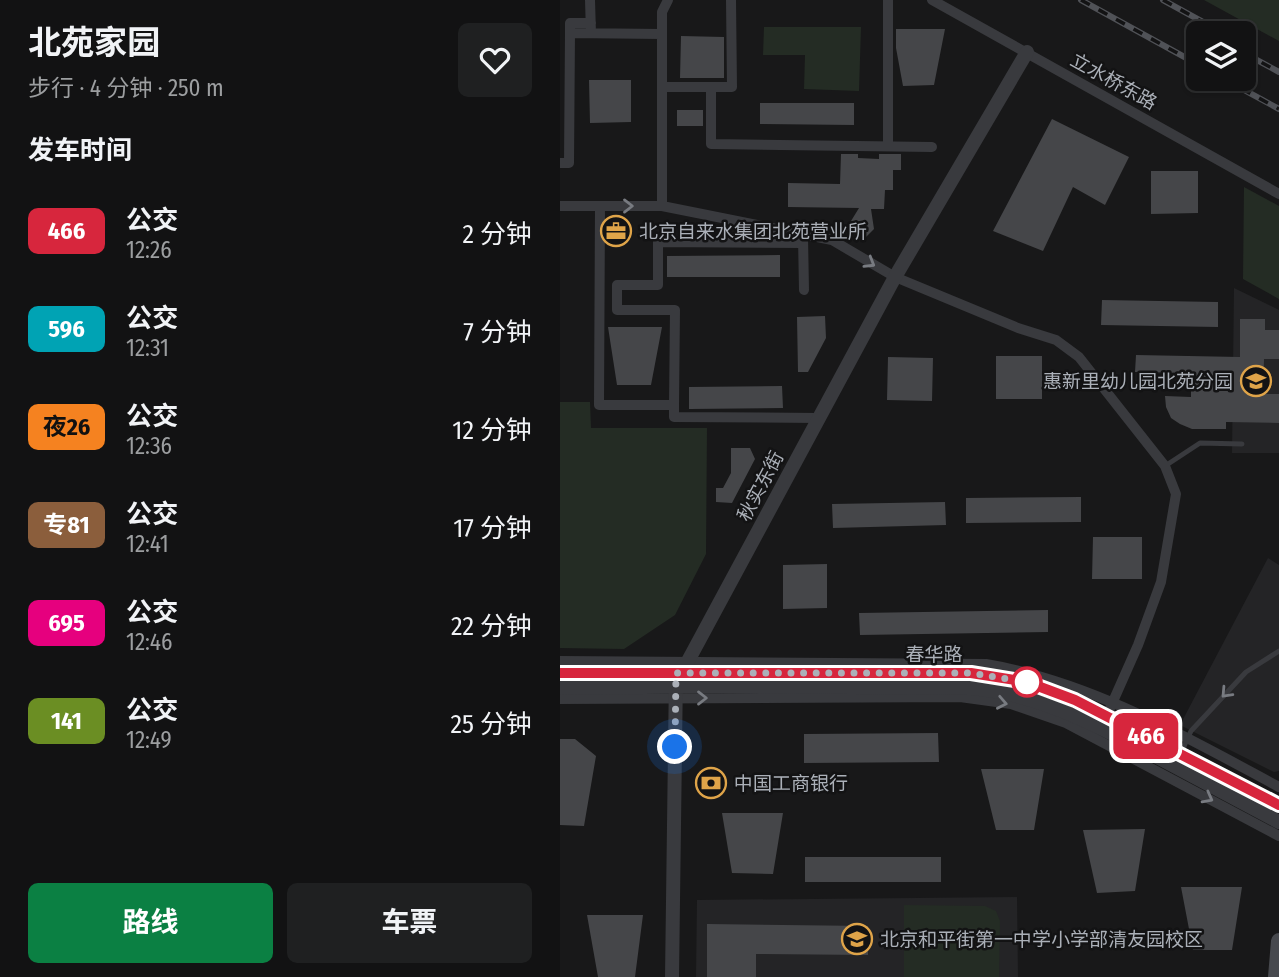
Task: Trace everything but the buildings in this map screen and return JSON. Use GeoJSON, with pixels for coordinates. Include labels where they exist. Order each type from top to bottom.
{"type":"FeatureCollection","features":[{"type":"Feature","properties":{"kind":"main road"},"geometry":{"type":"LineString","coordinates":[[1276,977],[1279,941]]}},
{"type":"Feature","properties":{"kind":"street"},"geometry":{"type":"LineString","coordinates":[[590,0],[591,28]]}},
{"type":"Feature","properties":{"kind":"street"},"geometry":{"type":"LineString","coordinates":[[662,206],[662,12],[668,0]]}},
{"type":"Feature","properties":{"kind":"street"},"geometry":{"type":"LineString","coordinates":[[662,87],[732,87],[731,0]]}},
{"type":"Feature","properties":{"kind":"street"},"geometry":{"type":"LineString","coordinates":[[888,0],[888,146]]}},
{"type":"Feature","properties":{"kind":"street","name":"立水桥东路"},"geometry":{"type":"LineString","coordinates":[[932,0],[1279,194]]}},
{"type":"Feature","properties":{"kind":"street"},"geometry":{"type":"LineString","coordinates":[[560,163],[569,163],[565,111],[567,26],[662,34]]}},
{"type":"Feature","properties":{"kind":"street","name":"秋实东街"},"geometry":{"type":"LineString","coordinates":[[676,686],[895,278],[1027,52]]}},
{"type":"Feature","properties":{"kind":"street"},"geometry":{"type":"LineString","coordinates":[[710,87],[711,144],[932,147]]}},
{"type":"Feature","properties":{"kind":"street"},"geometry":{"type":"LineString","coordinates":[[560,206],[662,206],[803,239]]}},
{"type":"Feature","properties":{"kind":"street"},"geometry":{"type":"LineString","coordinates":[[600,206],[599,405],[674,405]]}},
{"type":"Feature","properties":{"kind":"street"},"geometry":{"type":"LineString","coordinates":[[803,239],[804,289]]}},
{"type":"Feature","properties":{"kind":"street"},"geometry":{"type":"LineString","coordinates":[[819,418],[674,417],[675,310],[617,310],[617,285],[658,285],[658,242],[831,240],[895,278],[1018,328],[1056,340],[1080,357],[1165,466],[1176,494],[1161,582],[1138,645],[1110,709]]}},
{"type":"Feature","properties":{"kind":"street"},"geometry":{"type":"LineString","coordinates":[[560,661],[986,664],[1019,669],[1187,739],[1279,787]]}},
{"type":"Feature","properties":{"kind":"street","name":"春华路"},"geometry":{"type":"LineString","coordinates":[[560,673],[676,686],[972,688],[1015,694],[1046,704],[1101,729],[1279,822]]}},
{"type":"Feature","properties":{"kind":"street","name":"春华路"},"geometry":{"type":"LineString","coordinates":[[560,688],[983,674],[1051,690],[1110,709],[1180,754],[1279,805]]}},
{"type":"Feature","properties":{"kind":"street"},"geometry":{"type":"LineString","coordinates":[[560,699],[676,686],[960,697],[1011,704],[1066,723],[1279,836]]}},
{"type":"Feature","properties":{"kind":"street"},"geometry":{"type":"LineString","coordinates":[[672,977],[676,686]]}},
{"type":"Feature","properties":{"kind":"lane"},"geometry":{"type":"LineString","coordinates":[[1165,466],[1200,443],[1242,443]]}},
{"type":"Feature","properties":{"kind":"lane"},"geometry":{"type":"LineString","coordinates":[[1180,754],[1191,731],[1246,672],[1279,651]]}},
{"type":"Feature","properties":{"kind":"shaded area"},"geometry":{"type":"Polygon","coordinates":[[[1204,0],[1279,0],[1279,41],[1256,28],[1256,21],[1242,21],[1204,0]]]}},
{"type":"Feature","properties":{"kind":"shaded area"},"geometry":{"type":"Polygon","coordinates":[[[764,27],[861,27],[859,91],[804,89],[805,55],[763,55],[764,27]]]}},
{"type":"Feature","properties":{"kind":"shaded area"},"geometry":{"type":"Polygon","coordinates":[[[1244,187],[1279,206],[1279,299],[1243,279],[1244,187]]]}},
{"type":"Feature","properties":{"kind":"shaded area","name":"惠新里幼儿园北苑分园"},"geometry":{"type":"Polygon","coordinates":[[[1234,288],[1279,310],[1279,453],[1232,453],[1234,288]]]}},
{"type":"Feature","properties":{"kind":"shaded area"},"geometry":{"type":"Polygon","coordinates":[[[560,402],[590,402],[591,428],[707,428],[706,554],[675,615],[624,649],[560,648],[560,402]]]}},
{"type":"Feature","properties":{"kind":"shaded area"},"geometry":{"type":"Polygon","coordinates":[[[1268,558],[1279,565],[1279,771],[1274,772],[1180,725],[1268,558]]]}},
{"type":"Feature","properties":{"kind":"shaded area","name":"北京和平街第一中学小学部清友园校区"},"geometry":{"type":"Polygon","coordinates":[[[1017,897],[1018,977],[696,977],[697,900],[1017,897]]]}},
{"type":"Feature","properties":{"kind":"shaded area"},"geometry":{"type":"Polygon","coordinates":[[[904,905],[985,906],[996,911],[1000,921],[999,977],[904,977],[904,905]]]}},
{"type":"Feature","properties":{"kind":"railway"},"geometry":{"type":"LineString","coordinates":[[1081,0],[1186,58]]}},
{"type":"Feature","properties":{"kind":"railway"},"geometry":{"type":"LineString","coordinates":[[1163,0],[1201,21]]}},
{"type":"Feature","properties":{"kind":"railway"},"geometry":{"type":"LineString","coordinates":[[1256,60],[1279,72]]}},
{"type":"Feature","properties":{"kind":"railway"},"geometry":{"type":"LineString","coordinates":[[1246,91],[1279,109]]}},
{"type":"Feature","properties":{"kind":"bus line","name":"466"},"geometry":{"type":"LineString","coordinates":[[560,673],[971,673],[1011,679],[1051,690],[1107,715],[1279,805]]}},
{"type":"Feature","properties":{"kind":"place","name":"北京自来水集团北苑营业所"},"geometry":{"type":"Point","coordinates":[616,231]}},
{"type":"Feature","properties":{"kind":"place","name":"惠新里幼儿园北苑分园"},"geometry":{"type":"Point","coordinates":[1256,381]}},
{"type":"Feature","properties":{"kind":"place","name":"中国工商银行"},"geometry":{"type":"Point","coordinates":[711,783]}},
{"type":"Feature","properties":{"kind":"place","name":"北京和平街第一中学小学部清友园校区"},"geometry":{"type":"Point","coordinates":[857,939]}},
{"type":"Feature","properties":{"kind":"route"},"geometry":{"type":"LineString","coordinates":[[675,747],[676,673],[971,673],[1027,682]]}}]}
